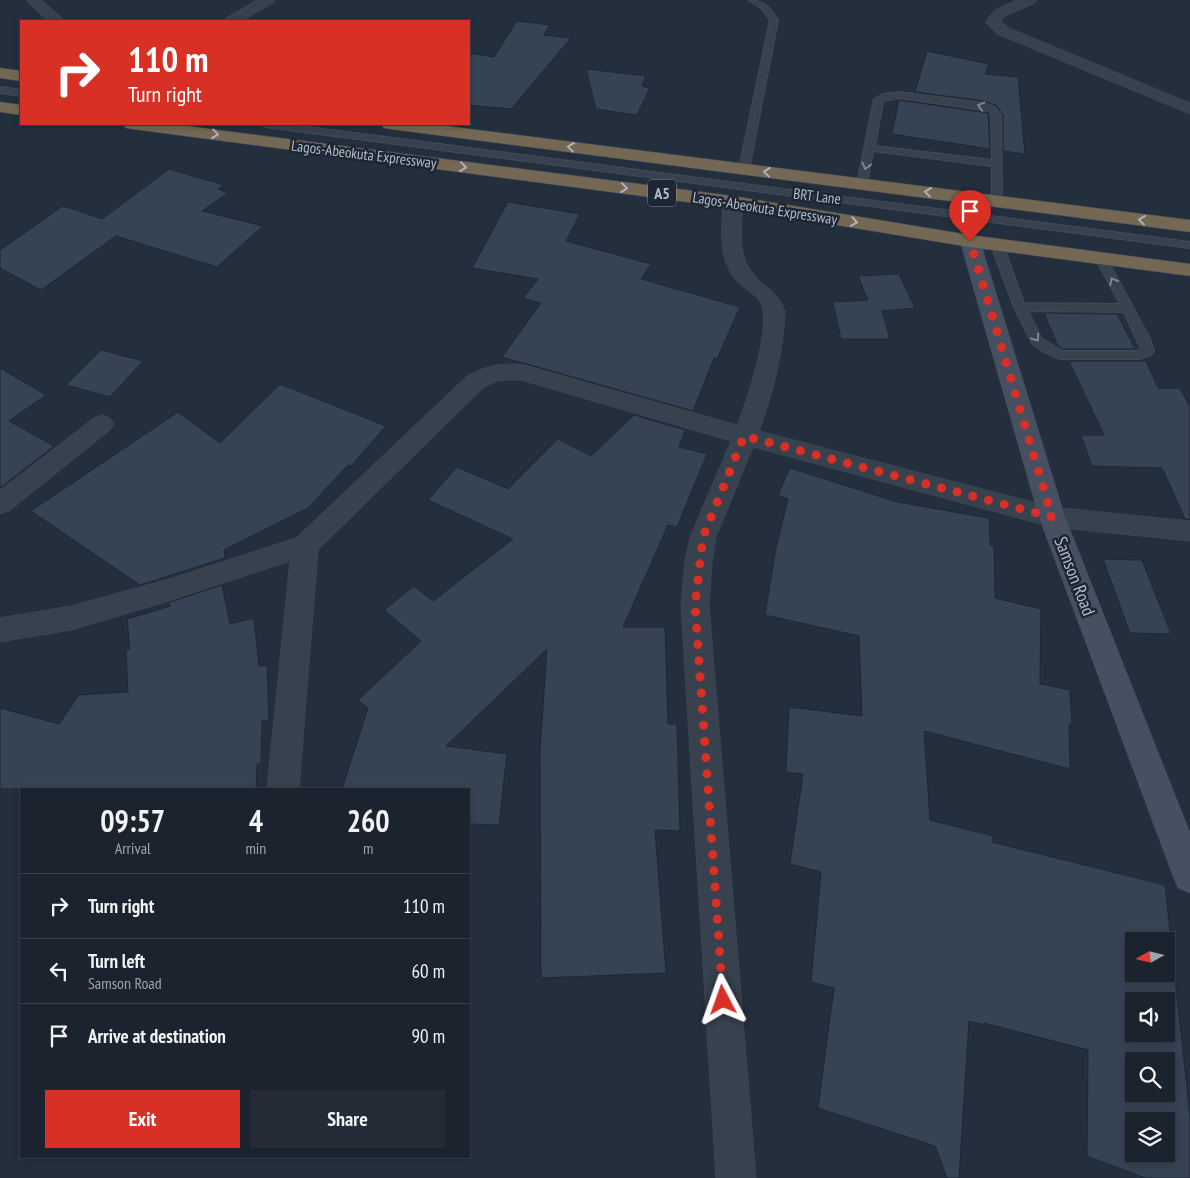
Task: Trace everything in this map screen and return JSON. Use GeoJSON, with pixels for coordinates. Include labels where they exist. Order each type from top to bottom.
{"type":"FeatureCollection","features":[{"type":"Feature","properties":{"kind":"highway"},"geometry":{"type":"LineString","coordinates":[[0,73],[20,76]]}},
{"type":"Feature","properties":{"kind":"highway"},"geometry":{"type":"LineString","coordinates":[[0,107],[20,110]]}},
{"type":"Feature","properties":{"kind":"highway","name":"Lagos-Abeokuta Expressway"},"geometry":{"type":"LineString","coordinates":[[140,125],[734,202],[970,241],[1190,270]]}},
{"type":"Feature","properties":{"kind":"highway","name":"Lagos-Abeokuta Expressway"},"geometry":{"type":"LineString","coordinates":[[398,125],[1190,226]]}},
{"type":"Feature","properties":{"kind":"street"},"geometry":{"type":"LineString","coordinates":[[33,0],[56,20]]}},
{"type":"Feature","properties":{"kind":"street"},"geometry":{"type":"LineString","coordinates":[[233,20],[268,0]]}},
{"type":"Feature","properties":{"kind":"street"},"geometry":{"type":"LineString","coordinates":[[1030,0],[1000,13],[993,22],[1003,31],[1190,109]]}},
{"type":"Feature","properties":{"kind":"street"},"geometry":{"type":"LineString","coordinates":[[734,202],[732,236],[734,255],[741,273],[770,300],[774,310],[771,346],[759,395],[703,537],[695,605],[736,1178]]}},
{"type":"Feature","properties":{"kind":"street","name":"Samson Road"},"geometry":{"type":"LineString","coordinates":[[970,241],[1052,517],[1190,876]]}},
{"type":"Feature","properties":{"kind":"street"},"geometry":{"type":"LineString","coordinates":[[0,630],[71,618],[169,590],[305,546],[474,382],[495,372],[521,372],[744,436],[1052,517],[1190,531]]}},
{"type":"Feature","properties":{"kind":"street"},"geometry":{"type":"LineString","coordinates":[[0,504],[102,424]]}},
{"type":"Feature","properties":{"kind":"street"},"geometry":{"type":"LineString","coordinates":[[283,788],[305,546]]}},
{"type":"Feature","properties":{"kind":"lane"},"geometry":{"type":"LineString","coordinates":[[744,168],[774,20],[764,6],[752,0]]}},
{"type":"Feature","properties":{"kind":"lane"},"geometry":{"type":"LineString","coordinates":[[0,90],[20,93]]}},
{"type":"Feature","properties":{"kind":"lane"},"geometry":{"type":"LineString","coordinates":[[862,184],[879,99],[886,96],[899,95],[984,106],[992,109],[996,115],[995,163],[997,201]]}},
{"type":"Feature","properties":{"kind":"lane","name":"BRT Lane"},"geometry":{"type":"LineString","coordinates":[[273,125],[1190,245]]}},
{"type":"Feature","properties":{"kind":"lane"},"geometry":{"type":"LineString","coordinates":[[870,148],[995,163]]}},
{"type":"Feature","properties":{"kind":"lane"},"geometry":{"type":"LineString","coordinates":[[998,245],[1020,306],[1036,340],[1046,348],[1060,355],[1139,355],[1148,351],[1144,339],[1102,259]]}},
{"type":"Feature","properties":{"kind":"lane"},"geometry":{"type":"LineString","coordinates":[[1020,306],[1127,308]]}},
{"type":"Feature","properties":{"kind":"building"},"geometry":{"type":"Polygon","coordinates":[[[517,21],[550,25],[544,35],[571,38],[511,109],[470,105],[470,53],[494,57],[517,21]]]}},
{"type":"Feature","properties":{"kind":"building"},"geometry":{"type":"Polygon","coordinates":[[[927,51],[989,64],[985,74],[1018,77],[1025,154],[1003,151],[1003,115],[996,105],[984,101],[915,92],[927,51]]]}},
{"type":"Feature","properties":{"kind":"building"},"geometry":{"type":"Polygon","coordinates":[[[586,69],[646,76],[642,86],[650,88],[637,115],[596,109],[586,69]]]}},
{"type":"Feature","properties":{"kind":"building"},"geometry":{"type":"Polygon","coordinates":[[[899,100],[988,113],[990,149],[892,134],[899,100]]]}},
{"type":"Feature","properties":{"kind":"building"},"geometry":{"type":"Polygon","coordinates":[[[169,169],[224,185],[218,189],[228,193],[202,211],[263,226],[217,267],[116,236],[41,290],[0,268],[0,250],[63,206],[102,219],[169,169]]]}},
{"type":"Feature","properties":{"kind":"building"},"geometry":{"type":"Polygon","coordinates":[[[508,202],[580,214],[566,241],[651,264],[641,279],[740,307],[717,359],[714,358],[693,411],[502,357],[541,303],[523,298],[538,279],[472,268],[508,202]]]}},
{"type":"Feature","properties":{"kind":"building"},"geometry":{"type":"Polygon","coordinates":[[[899,274],[915,308],[882,311],[890,339],[841,339],[833,302],[868,300],[858,276],[899,274]]]}},
{"type":"Feature","properties":{"kind":"building"},"geometry":{"type":"Polygon","coordinates":[[[1044,313],[1117,314],[1135,349],[1063,349],[1058,346],[1044,313]]]}},
{"type":"Feature","properties":{"kind":"building"},"geometry":{"type":"Polygon","coordinates":[[[101,350],[143,361],[110,397],[66,385],[101,350]]]}},
{"type":"Feature","properties":{"kind":"building"},"geometry":{"type":"Polygon","coordinates":[[[1069,361],[1146,361],[1158,388],[1180,388],[1190,407],[1190,519],[1185,519],[1162,468],[1092,466],[1081,435],[1104,435],[1069,361]]]}},
{"type":"Feature","properties":{"kind":"building"},"geometry":{"type":"Polygon","coordinates":[[[0,368],[46,395],[9,421],[54,446],[0,488],[0,368]]]}},
{"type":"Feature","properties":{"kind":"building"},"geometry":{"type":"Polygon","coordinates":[[[280,384],[386,426],[351,466],[348,465],[308,508],[224,550],[225,558],[140,585],[31,511],[178,412],[220,443],[280,384]]]}},
{"type":"Feature","properties":{"kind":"building"},"geometry":{"type":"Polygon","coordinates":[[[634,415],[685,430],[679,447],[707,454],[677,527],[668,525],[623,627],[665,627],[668,724],[677,724],[680,831],[655,830],[666,973],[541,978],[540,751],[547,649],[446,746],[507,754],[499,825],[470,824],[470,788],[342,788],[368,708],[358,700],[421,641],[384,610],[414,586],[433,601],[513,539],[428,500],[457,467],[508,489],[558,439],[591,456],[634,415]]]}},
{"type":"Feature","properties":{"kind":"building"},"geometry":{"type":"Polygon","coordinates":[[[790,468],[897,502],[989,518],[990,545],[994,546],[995,598],[1041,609],[1040,684],[1070,690],[1072,724],[1069,724],[1070,769],[924,731],[930,820],[993,836],[992,842],[1165,885],[1170,932],[1125,932],[1125,982],[1175,982],[1175,977],[1190,1116],[1190,1178],[1145,1178],[1087,1156],[1088,1050],[984,1023],[984,1025],[969,1021],[959,1178],[947,1178],[935,1146],[818,1108],[834,988],[811,982],[821,872],[790,864],[803,774],[786,772],[789,707],[862,716],[859,636],[765,615],[776,548],[788,499],[778,495],[790,468]]]}},
{"type":"Feature","properties":{"kind":"building"},"geometry":{"type":"Polygon","coordinates":[[[1103,559],[1142,560],[1171,634],[1130,633],[1103,559]]]}},
{"type":"Feature","properties":{"kind":"building"},"geometry":{"type":"Polygon","coordinates":[[[222,585],[230,624],[254,618],[259,666],[267,665],[269,720],[262,721],[261,764],[257,764],[256,788],[0,789],[0,708],[59,724],[79,695],[128,692],[126,650],[130,649],[127,619],[171,606],[168,603],[222,585]]]}},
{"type":"Feature","properties":{"kind":"route"},"geometry":{"type":"LineString","coordinates":[[723,1000],[695,605],[703,537],[744,436],[1052,517],[970,241]]}}]}
